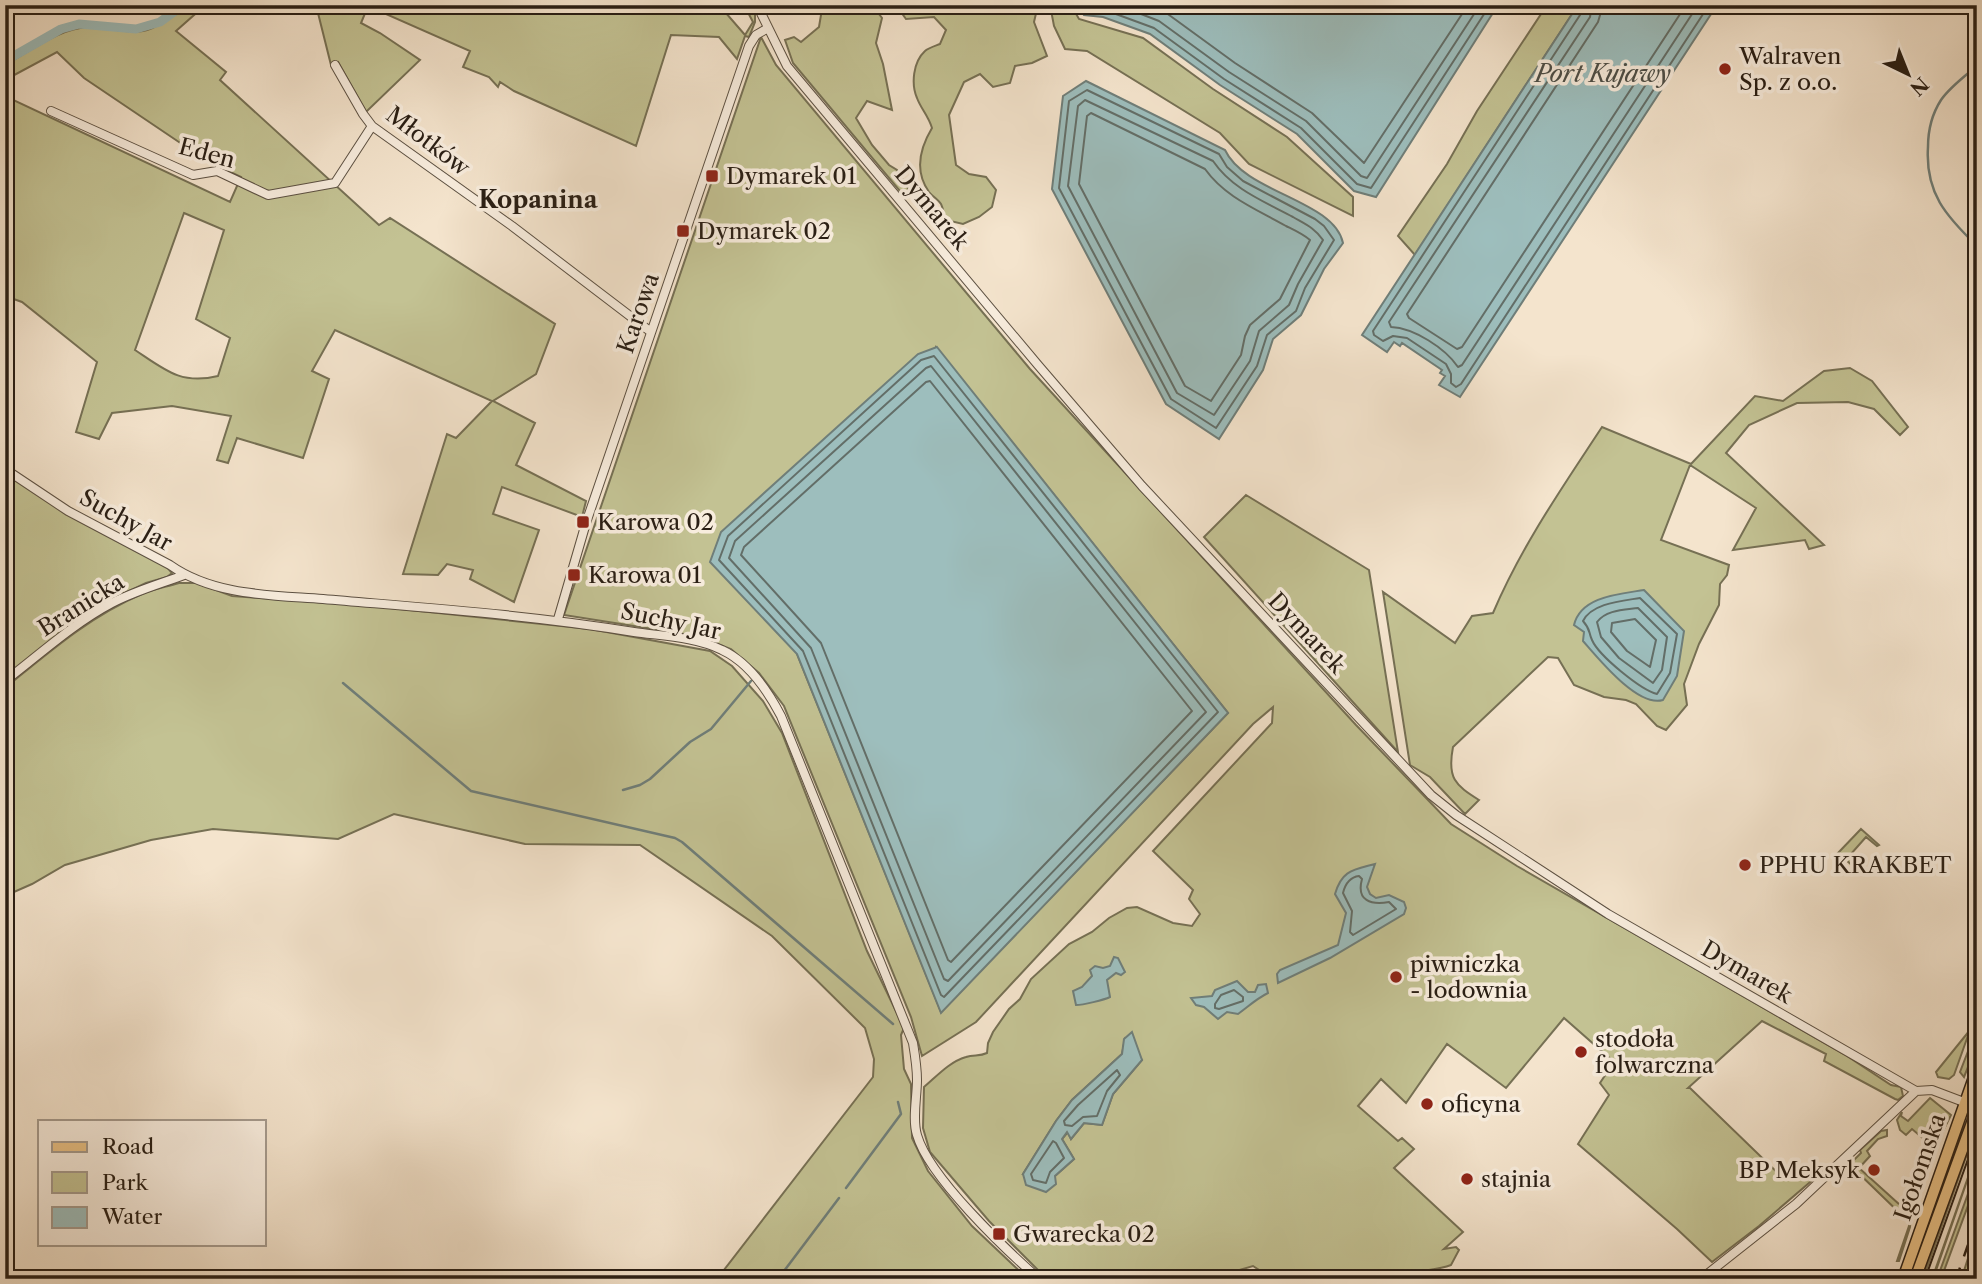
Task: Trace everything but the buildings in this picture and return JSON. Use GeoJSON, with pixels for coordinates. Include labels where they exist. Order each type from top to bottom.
{"type":"FeatureCollection","features":[{"type":"Feature","properties":{"kind":"main road","name":"Igołomska"},"geometry":{"type":"LineString","coordinates":[[1903,1279],[1977,1069]]}},
{"type":"Feature","properties":{"kind":"main road","name":"Igołomska"},"geometry":{"type":"LineString","coordinates":[[1916,1279],[1977,1108]]}},
{"type":"Feature","properties":{"kind":"street","name":"Dymarek"},"geometry":{"type":"LineString","coordinates":[[757,5],[787,65],[1064,396],[1142,486],[1431,795],[1456,815],[1608,914],[1916,1091],[1932,1090],[1977,1108]]}},
{"type":"Feature","properties":{"kind":"street","name":"Karowa"},"geometry":{"type":"LineString","coordinates":[[558,619],[582,535],[749,46],[754,36],[768,28]]}},
{"type":"Feature","properties":{"kind":"street","name":"Młotków"},"geometry":{"type":"LineString","coordinates":[[335,65],[372,126],[521,233],[651,332]]}},
{"type":"Feature","properties":{"kind":"street","name":"Eden"},"geometry":{"type":"LineString","coordinates":[[51,111],[193,175],[217,171],[268,195],[335,183],[372,126]]}},
{"type":"Feature","properties":{"kind":"street","name":"Suchy Jar"},"geometry":{"type":"LineString","coordinates":[[5,469],[68,511],[184,575],[239,592],[558,619],[712,646],[732,656],[762,685],[781,716],[913,1042],[917,1076],[916,1131],[921,1146],[937,1172],[976,1217],[1039,1279]]}},
{"type":"Feature","properties":{"kind":"street","name":"Branicka"},"geometry":{"type":"LineString","coordinates":[[5,681],[82,622],[111,604],[184,575]]}},
{"type":"Feature","properties":{"kind":"street"},"geometry":{"type":"LineString","coordinates":[[1701,1279],[1796,1204],[1916,1091]]}},
{"type":"Feature","properties":{"kind":"green space"},"geometry":{"type":"Polygon","coordinates":[[[183,5],[196,5],[188,11],[194,15],[176,31],[226,72],[220,80],[379,225],[390,218],[555,324],[536,374],[493,401],[535,423],[516,465],[586,501],[582,517],[502,487],[493,514],[539,530],[514,602],[470,579],[473,570],[447,564],[438,575],[403,574],[447,434],[456,438],[492,401],[335,330],[312,371],[329,379],[303,458],[237,438],[228,463],[217,460],[231,416],[172,406],[112,413],[99,439],[76,432],[97,362],[22,302],[5,296],[5,96],[230,202],[241,177],[207,161],[84,78],[57,52],[5,80],[5,65],[67,31],[89,27],[130,32],[149,30],[176,14],[187,11],[183,5]],[[184,213],[135,350],[183,377],[194,379],[218,376],[230,338],[196,319],[224,230],[184,213]]]}},
{"type":"Feature","properties":{"kind":"green space"},"geometry":{"type":"Polygon","coordinates":[[[316,5],[719,5],[745,35],[753,22],[744,5],[755,5],[755,22],[749,37],[745,36],[737,59],[719,37],[671,35],[636,146],[514,91],[500,82],[498,87],[489,77],[463,67],[470,51],[368,6],[361,23],[420,60],[366,112],[338,62],[331,65],[316,5]]]}},
{"type":"Feature","properties":{"kind":"green space"},"geometry":{"type":"Polygon","coordinates":[[[826,5],[872,5],[882,18],[876,43],[892,110],[867,101],[856,118],[872,145],[889,165],[897,170],[910,192],[904,196],[793,63],[785,40],[794,37],[801,42],[819,27],[822,9],[826,5]]]}},
{"type":"Feature","properties":{"kind":"green space"},"geometry":{"type":"Polygon","coordinates":[[[896,5],[1038,5],[1034,22],[1047,56],[1032,63],[1015,66],[1010,83],[993,87],[980,74],[964,82],[949,115],[956,165],[969,174],[986,177],[996,190],[992,207],[963,224],[946,220],[941,204],[924,184],[920,168],[924,143],[932,128],[915,92],[914,73],[921,56],[928,49],[940,44],[946,30],[934,17],[906,19],[896,5]]]}},
{"type":"Feature","properties":{"kind":"green space"},"geometry":{"type":"Polygon","coordinates":[[[1050,5],[1071,5],[1079,19],[1143,38],[1213,89],[1287,137],[1353,197],[1353,216],[1249,164],[1220,133],[1087,51],[1065,49],[1054,26],[1050,5]]]}},
{"type":"Feature","properties":{"kind":"green space"},"geometry":{"type":"Polygon","coordinates":[[[1547,5],[1578,5],[1415,255],[1398,236],[1447,164],[1477,111],[1547,5]]]}},
{"type":"Feature","properties":{"kind":"green space"},"geometry":{"type":"Polygon","coordinates":[[[761,37],[776,65],[1030,369],[1356,725],[1451,824],[1517,866],[1847,1056],[1891,1085],[1901,1087],[1903,1096],[1895,1099],[1824,1061],[1826,1054],[1762,1021],[1688,1088],[1785,1180],[1823,1171],[1712,1262],[1578,1144],[1609,1095],[1600,1083],[1614,1062],[1564,1018],[1506,1088],[1447,1044],[1406,1103],[1381,1079],[1358,1106],[1398,1141],[1402,1138],[1414,1149],[1394,1168],[1463,1232],[1444,1249],[1456,1247],[1459,1250],[1451,1265],[1398,1279],[1273,1279],[1253,1266],[1222,1275],[1219,1279],[1047,1279],[989,1221],[930,1152],[923,1128],[924,1087],[954,1062],[987,1053],[993,1032],[1009,1009],[1020,999],[1031,979],[1069,944],[1092,932],[1109,918],[1127,908],[1137,907],[1173,923],[1192,926],[1200,914],[1189,899],[1193,890],[1153,851],[1272,723],[1273,707],[1253,724],[976,1022],[922,1056],[911,1017],[784,706],[759,673],[731,649],[697,636],[564,615],[761,37]],[[936,347],[797,654],[941,1012],[1228,713],[936,347]],[[1125,1039],[1122,1054],[1072,1100],[1023,1174],[1055,1176],[1074,1159],[1062,1139],[1068,1132],[1071,1139],[1084,1123],[1102,1125],[1113,1094],[1142,1060],[1125,1039]]]}},
{"type":"Feature","properties":{"kind":"green space"},"geometry":{"type":"Polygon","coordinates":[[[1850,368],[1872,381],[1908,427],[1900,435],[1874,409],[1848,402],[1797,403],[1749,425],[1726,453],[1824,545],[1809,549],[1805,540],[1733,550],[1756,508],[1690,465],[1661,540],[1729,565],[1727,575],[1720,584],[1719,605],[1699,644],[1684,684],[1687,705],[1666,730],[1657,726],[1636,704],[1604,697],[1574,685],[1558,658],[1548,657],[1453,747],[1451,766],[1455,780],[1479,800],[1465,814],[1430,777],[1410,765],[1383,592],[1455,643],[1472,616],[1493,613],[1530,540],[1602,427],[1691,464],[1755,396],[1783,401],[1824,371],[1850,368]]]}},
{"type":"Feature","properties":{"kind":"green space"},"geometry":{"type":"Polygon","coordinates":[[[5,472],[165,565],[172,573],[114,598],[5,677],[5,472]]]}},
{"type":"Feature","properties":{"kind":"green space"},"geometry":{"type":"Polygon","coordinates":[[[1246,495],[1369,570],[1398,752],[1204,537],[1246,495]]]}},
{"type":"Feature","properties":{"kind":"green space"},"geometry":{"type":"Polygon","coordinates":[[[179,583],[197,583],[232,596],[371,606],[590,629],[710,651],[732,666],[763,701],[782,733],[867,951],[904,1028],[901,1035],[904,1069],[911,1084],[912,1138],[928,1171],[972,1226],[1028,1279],[717,1279],[873,1077],[874,1059],[865,1028],[772,936],[640,845],[525,844],[394,814],[338,839],[213,829],[151,840],[65,865],[5,896],[5,688],[70,636],[105,613],[146,592],[179,583]]]}},
{"type":"Feature","properties":{"kind":"green space"},"geometry":{"type":"Polygon","coordinates":[[[1861,829],[1879,845],[1866,837],[1850,855],[1862,863],[1854,867],[1838,853],[1861,829]]]}},
{"type":"Feature","properties":{"kind":"green space"},"geometry":{"type":"Polygon","coordinates":[[[1977,1028],[1977,1045],[1964,1077],[1960,1072],[1977,1028]]]}},
{"type":"Feature","properties":{"kind":"green space"},"geometry":{"type":"Polygon","coordinates":[[[1970,1030],[1954,1075],[1949,1079],[1938,1077],[1936,1072],[1970,1030]]]}},
{"type":"Feature","properties":{"kind":"green space"},"geometry":{"type":"Polygon","coordinates":[[[1930,1098],[1951,1115],[1933,1151],[1930,1152],[1933,1144],[1912,1129],[1906,1135],[1900,1130],[1897,1120],[1902,1112],[1901,1116],[1908,1121],[1930,1098]]]}},
{"type":"Feature","properties":{"kind":"green space"},"geometry":{"type":"Polygon","coordinates":[[[1977,1126],[1923,1279],[1922,1279],[1977,1126]]]}},
{"type":"Feature","properties":{"kind":"green space"},"geometry":{"type":"Polygon","coordinates":[[[1887,1130],[1887,1136],[1878,1139],[1867,1151],[1870,1156],[1859,1168],[1911,1215],[1910,1227],[1899,1261],[1910,1223],[1847,1162],[1851,1163],[1861,1153],[1860,1150],[1881,1131],[1887,1130]]]}},
{"type":"Feature","properties":{"kind":"green space"},"geometry":{"type":"Polygon","coordinates":[[[1977,1152],[1933,1279],[1932,1279],[1977,1152]]]}},
{"type":"Feature","properties":{"kind":"green space"},"geometry":{"type":"Polygon","coordinates":[[[1977,1169],[1977,1181],[1941,1279],[1937,1279],[1977,1169]]]}},
{"type":"Feature","properties":{"kind":"green space"},"geometry":{"type":"Polygon","coordinates":[[[1977,1230],[1977,1279],[1961,1279],[1963,1274],[1977,1230]]]}},
{"type":"Feature","properties":{"kind":"water"},"geometry":{"type":"Polygon","coordinates":[[[1077,5],[1498,5],[1376,197],[1354,191],[1297,134],[1220,85],[1150,34],[1103,17],[1084,15],[1077,5]]]}},
{"type":"Feature","properties":{"kind":"water","name":"Port Kujawy"},"geometry":{"type":"Polygon","coordinates":[[[1578,5],[1717,5],[1460,397],[1439,385],[1445,376],[1440,373],[1442,370],[1402,343],[1400,346],[1394,342],[1387,352],[1362,335],[1578,5]]]}},
{"type":"Feature","properties":{"kind":"water"},"geometry":{"type":"Polygon","coordinates":[[[1086,81],[1225,150],[1235,165],[1251,177],[1324,216],[1336,228],[1343,243],[1324,269],[1301,315],[1273,339],[1263,370],[1219,439],[1166,404],[1052,189],[1063,96],[1086,81]]]}},
{"type":"Feature","properties":{"kind":"water"},"geometry":{"type":"Polygon","coordinates":[[[937,347],[1228,713],[941,1013],[797,654],[710,562],[721,532],[918,354],[937,347]]]}},
{"type":"Feature","properties":{"kind":"water"},"geometry":{"type":"Polygon","coordinates":[[[1644,590],[1684,631],[1677,676],[1663,700],[1642,697],[1619,680],[1583,641],[1584,632],[1574,625],[1578,615],[1593,602],[1613,595],[1644,590]]]}},
{"type":"Feature","properties":{"kind":"water"},"geometry":{"type":"Polygon","coordinates":[[[1375,864],[1367,887],[1370,894],[1376,898],[1389,895],[1404,902],[1404,914],[1330,958],[1278,983],[1277,974],[1280,970],[1338,945],[1346,913],[1335,894],[1338,886],[1349,872],[1375,864]]]}},
{"type":"Feature","properties":{"kind":"water"},"geometry":{"type":"Polygon","coordinates":[[[1114,957],[1118,958],[1125,972],[1121,975],[1116,973],[1107,980],[1110,997],[1076,1005],[1073,991],[1082,987],[1092,976],[1090,970],[1095,966],[1110,966],[1114,957]]]}},
{"type":"Feature","properties":{"kind":"water"},"geometry":{"type":"Polygon","coordinates":[[[1237,981],[1248,992],[1255,992],[1258,985],[1266,984],[1268,993],[1238,1014],[1227,1012],[1218,1019],[1204,1007],[1196,1005],[1191,998],[1212,996],[1215,990],[1237,981]]]}},
{"type":"Feature","properties":{"kind":"water"},"geometry":{"type":"Polygon","coordinates":[[[1132,1032],[1142,1060],[1113,1094],[1102,1125],[1084,1123],[1071,1139],[1067,1132],[1062,1139],[1074,1159],[1055,1176],[1056,1184],[1046,1192],[1026,1185],[1023,1174],[1056,1121],[1072,1100],[1122,1054],[1124,1039],[1132,1032]]]}},
{"type":"Feature","properties":{"kind":"waterway"},"geometry":{"type":"LineString","coordinates":[[5,61],[61,29],[79,24],[136,29],[160,22],[182,6]]}},
{"type":"Feature","properties":{"kind":"waterway"},"geometry":{"type":"LineString","coordinates":[[1977,66],[1941,100],[1933,117],[1928,141],[1928,163],[1934,191],[1947,214],[1977,246]]}},
{"type":"Feature","properties":{"kind":"waterway"},"geometry":{"type":"LineString","coordinates":[[623,790],[650,779],[690,742],[711,729],[751,681]]}},
{"type":"Feature","properties":{"kind":"waterway"},"geometry":{"type":"LineString","coordinates":[[343,683],[471,791],[675,838],[682,842],[893,1024]]}},
{"type":"Feature","properties":{"kind":"waterway"},"geometry":{"type":"LineString","coordinates":[[846,1188],[901,1114],[898,1102]]}},
{"type":"Feature","properties":{"kind":"waterway"},"geometry":{"type":"LineString","coordinates":[[778,1279],[839,1198]]}},
{"type":"Feature","properties":{"kind":"tram line"},"geometry":{"type":"LineString","coordinates":[[1925,1279],[1977,1134]]}},
{"type":"Feature","properties":{"kind":"railway"},"geometry":{"type":"LineString","coordinates":[[1956,1279],[1977,1208]]}},
{"type":"Feature","properties":{"kind":"place","name":"Walraven Sp. z o.o."},"geometry":{"type":"Point","coordinates":[1725,69]}},
{"type":"Feature","properties":{"kind":"place","name":"Dymarek 01"},"geometry":{"type":"Point","coordinates":[712,176]}},
{"type":"Feature","properties":{"kind":"place","name":"Dymarek 02"},"geometry":{"type":"Point","coordinates":[683,231]}},
{"type":"Feature","properties":{"kind":"place","name":"Karowa 02"},"geometry":{"type":"Point","coordinates":[583,522]}},
{"type":"Feature","properties":{"kind":"place","name":"Karowa 01"},"geometry":{"type":"Point","coordinates":[574,575]}},
{"type":"Feature","properties":{"kind":"place","name":"PPHU KRAKBET"},"geometry":{"type":"Point","coordinates":[1745,865]}},
{"type":"Feature","properties":{"kind":"place","name":"piwniczka - lodownia"},"geometry":{"type":"Point","coordinates":[1396,977]}},
{"type":"Feature","properties":{"kind":"place","name":"stodoła folwarczna"},"geometry":{"type":"Point","coordinates":[1581,1052]}},
{"type":"Feature","properties":{"kind":"place","name":"oficyna"},"geometry":{"type":"Point","coordinates":[1427,1104]}},
{"type":"Feature","properties":{"kind":"place","name":"BP Meksyk"},"geometry":{"type":"Point","coordinates":[1874,1170]}},
{"type":"Feature","properties":{"kind":"place","name":"stajnia"},"geometry":{"type":"Point","coordinates":[1467,1179]}},
{"type":"Feature","properties":{"kind":"place","name":"Gwarecka 02"},"geometry":{"type":"Point","coordinates":[999,1234]}},
{"type":"Feature","properties":{"kind":"district","name":"Kopanina"},"geometry":{"type":"Point","coordinates":[538,199]}}]}
